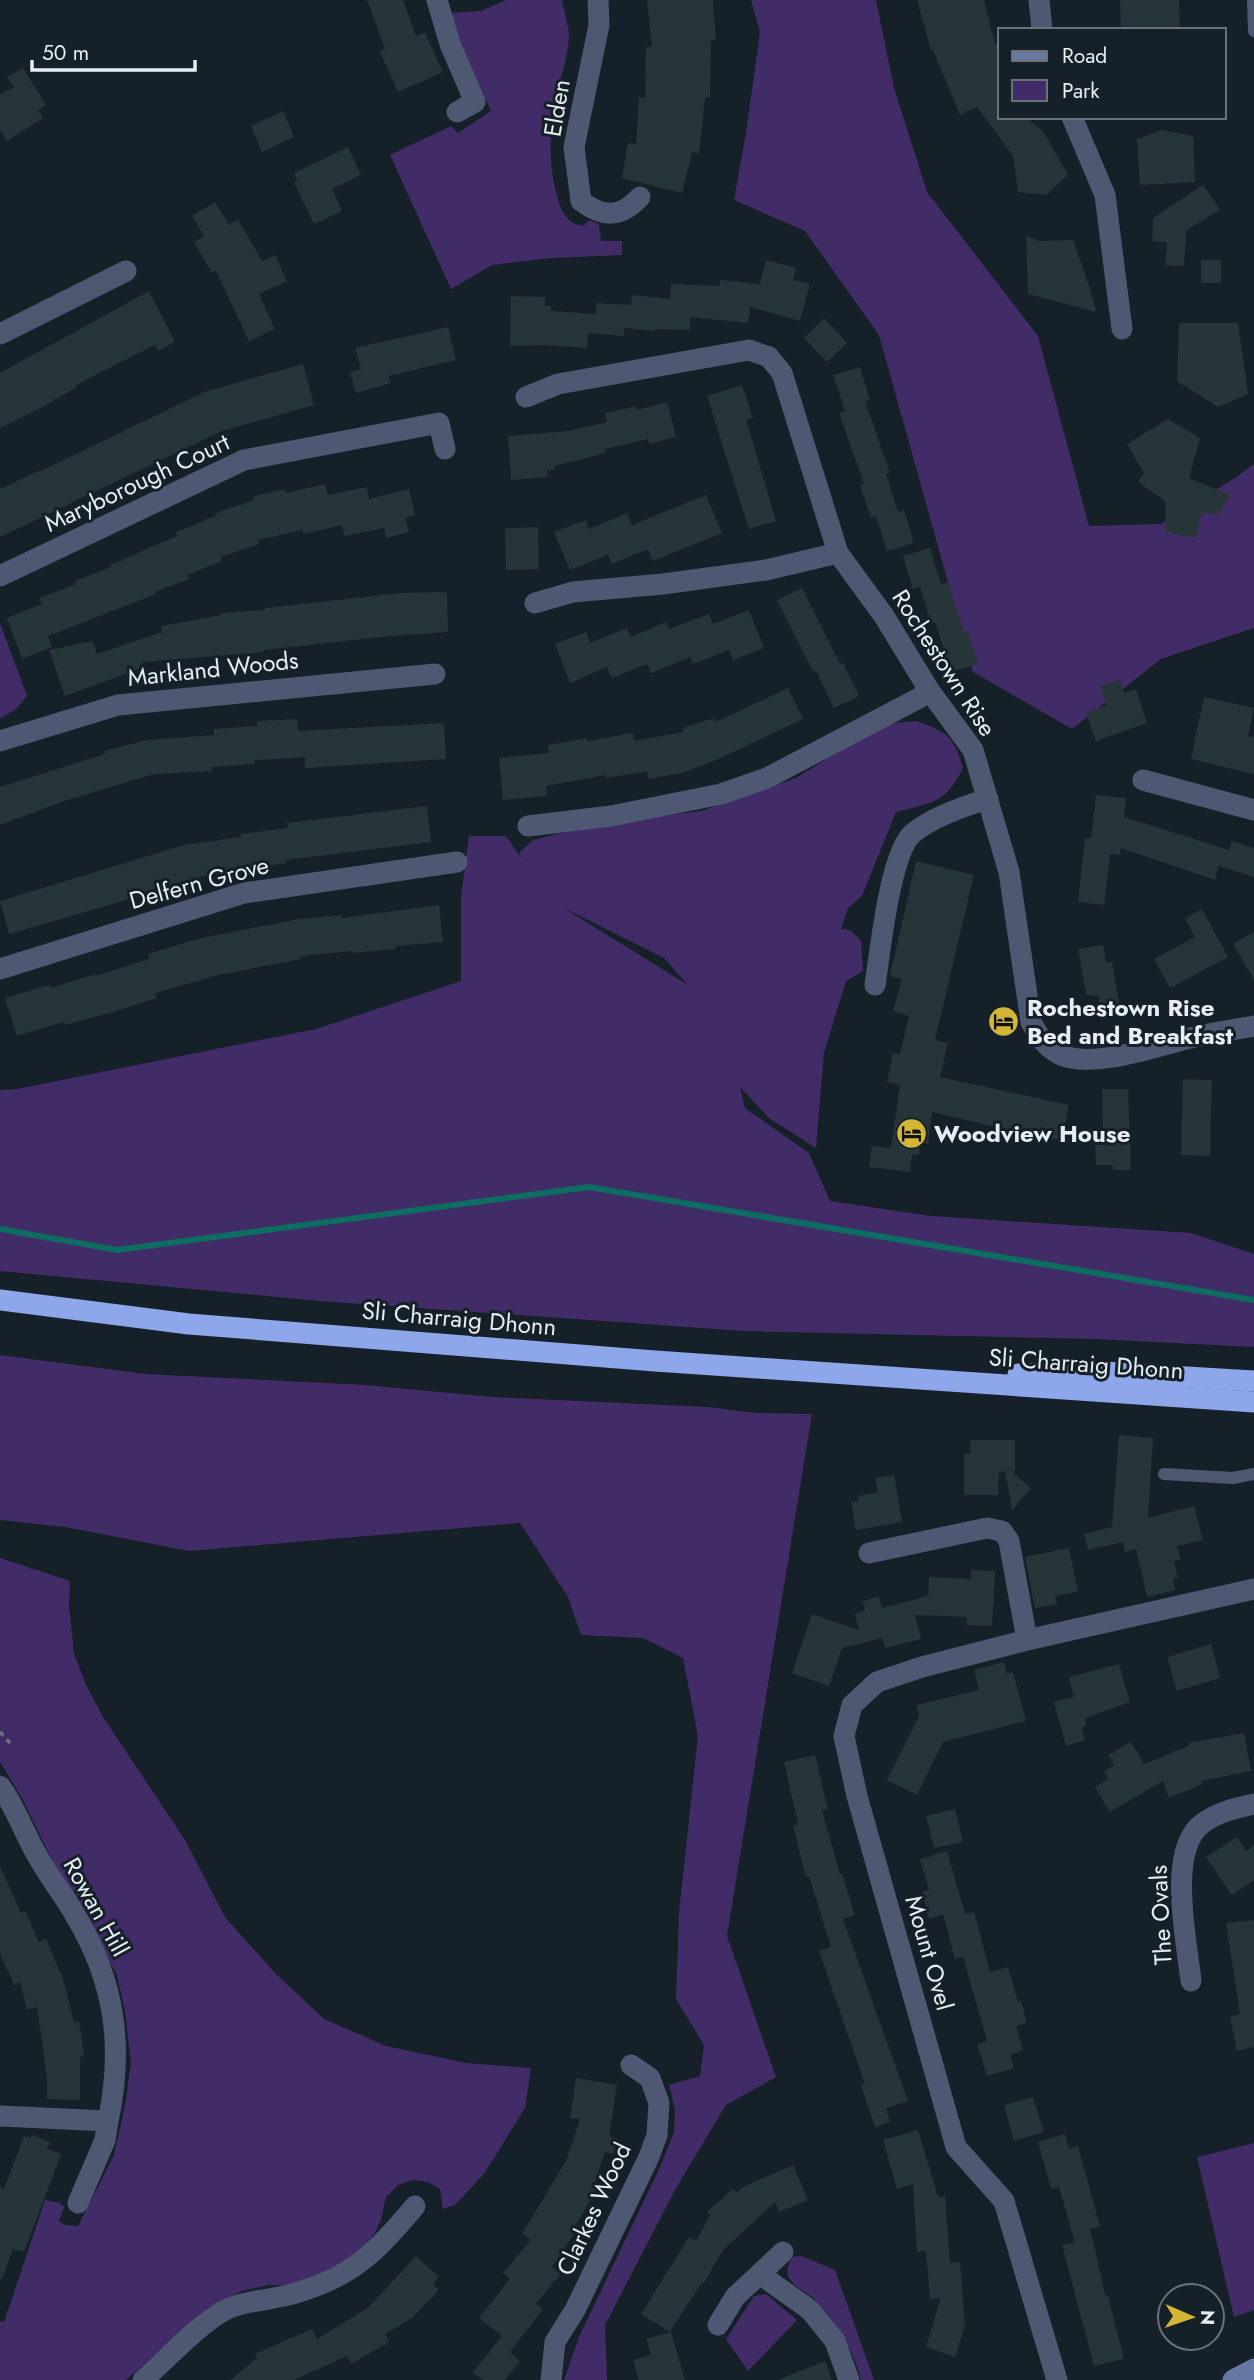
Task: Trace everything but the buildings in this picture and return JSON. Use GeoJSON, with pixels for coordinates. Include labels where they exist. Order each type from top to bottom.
{"type":"FeatureCollection","features":[{"type":"Feature","properties":{"kind":"highway","name":"Sli Charraig Dhonn"},"geometry":{"type":"LineString","coordinates":[[0,1300],[189,1324],[655,1361],[1254,1402]]}},
{"type":"Feature","properties":{"kind":"highway","name":"Sli Charraig Dhonn"},"geometry":{"type":"LineString","coordinates":[[915,1378],[1087,1371],[1254,1381]]}},
{"type":"Feature","properties":{"kind":"street"},"geometry":{"type":"LineString","coordinates":[[437,0],[450,44],[475,102],[457,112]]}},
{"type":"Feature","properties":{"kind":"street","name":"Elden"},"geometry":{"type":"LineString","coordinates":[[598,0],[599,24],[575,146],[581,201],[594,211],[614,214],[630,208],[640,197]]}},
{"type":"Feature","properties":{"kind":"street"},"geometry":{"type":"LineString","coordinates":[[1039,0],[1042,28]]}},
{"type":"Feature","properties":{"kind":"street"},"geometry":{"type":"LineString","coordinates":[[1073,119],[1105,195],[1122,329]]}},
{"type":"Feature","properties":{"kind":"street"},"geometry":{"type":"LineString","coordinates":[[0,334],[127,271]]}},
{"type":"Feature","properties":{"kind":"street","name":"Rochestown Rise"},"geometry":{"type":"LineString","coordinates":[[526,397],[558,384],[749,350],[769,357],[782,373],[838,553],[884,616],[929,690],[973,750],[1009,872],[1031,1022],[1043,1044],[1061,1055],[1089,1059],[1129,1054],[1254,1026]]}},
{"type":"Feature","properties":{"kind":"street","name":"Maryborough Court"},"geometry":{"type":"LineString","coordinates":[[0,576],[244,460],[439,422],[445,449]]}},
{"type":"Feature","properties":{"kind":"street"},"geometry":{"type":"LineString","coordinates":[[534,603],[573,592],[663,584],[766,570],[838,553]]}},
{"type":"Feature","properties":{"kind":"street","name":"Markland Woods"},"geometry":{"type":"LineString","coordinates":[[0,741],[118,705],[435,674]]}},
{"type":"Feature","properties":{"kind":"street"},"geometry":{"type":"LineString","coordinates":[[528,826],[611,816],[721,794],[766,778],[921,697],[929,690]]}},
{"type":"Feature","properties":{"kind":"street"},"geometry":{"type":"LineString","coordinates":[[1143,780],[1254,810]]}},
{"type":"Feature","properties":{"kind":"street"},"geometry":{"type":"LineString","coordinates":[[875,985],[884,925],[902,848],[912,833],[958,808],[988,799]]}},
{"type":"Feature","properties":{"kind":"street","name":"Delfern Grove"},"geometry":{"type":"LineString","coordinates":[[0,969],[244,893],[457,862]]}},
{"type":"Feature","properties":{"kind":"street"},"geometry":{"type":"LineString","coordinates":[[869,1553],[987,1528],[1002,1531],[1009,1541],[1027,1640]]}},
{"type":"Feature","properties":{"kind":"street","name":"Mount Ovel"},"geometry":{"type":"LineString","coordinates":[[1057,2380],[1004,2201],[956,2147],[857,1796],[844,1736],[852,1705],[877,1682],[922,1667],[1027,1640],[1254,1589]]}},
{"type":"Feature","properties":{"kind":"street","name":"Rowan Hill"},"geometry":{"type":"LineString","coordinates":[[0,1786],[12,1802],[38,1857],[77,1917],[106,1979],[116,2035],[111,2105],[105,2140],[78,2203]]}},
{"type":"Feature","properties":{"kind":"street","name":"The Ovals"},"geometry":{"type":"LineString","coordinates":[[1191,1981],[1181,1878],[1185,1846],[1201,1824],[1230,1809],[1254,1804]]}},
{"type":"Feature","properties":{"kind":"street","name":"Clarkes Wood"},"geometry":{"type":"LineString","coordinates":[[551,2380],[555,2342],[575,2309],[657,2136],[659,2103],[650,2078],[631,2065]]}},
{"type":"Feature","properties":{"kind":"street"},"geometry":{"type":"LineString","coordinates":[[0,2116],[108,2122]]}},
{"type":"Feature","properties":{"kind":"street"},"geometry":{"type":"LineString","coordinates":[[143,2380],[222,2312],[256,2301],[291,2295],[338,2278],[384,2243],[415,2206]]}},
{"type":"Feature","properties":{"kind":"street"},"geometry":{"type":"LineString","coordinates":[[718,2325],[735,2297],[783,2252]]}},
{"type":"Feature","properties":{"kind":"street"},"geometry":{"type":"LineString","coordinates":[[761,2275],[810,2310],[835,2341],[849,2380]]}},
{"type":"Feature","properties":{"kind":"street"},"geometry":{"type":"LineString","coordinates":[[1233,2380],[1254,2369]]}},
{"type":"Feature","properties":{"kind":"lane"},"geometry":{"type":"LineString","coordinates":[[1253,0],[1254,31]]}},
{"type":"Feature","properties":{"kind":"lane"},"geometry":{"type":"LineString","coordinates":[[1164,1474],[1233,1478],[1254,1474]]}},
{"type":"Feature","properties":{"kind":"path"},"geometry":{"type":"LineString","coordinates":[[0,1732],[11,1744]]}},
{"type":"Feature","properties":{"kind":"green space"},"geometry":{"type":"Polygon","coordinates":[[[506,0],[562,0],[569,37],[552,130],[554,183],[565,216],[583,226],[589,220],[599,224],[601,241],[622,241],[622,255],[551,258],[492,265],[451,289],[390,155],[451,126],[458,133],[491,111],[455,34],[451,13],[481,11],[506,0]]]}},
{"type":"Feature","properties":{"kind":"green space"},"geometry":{"type":"Polygon","coordinates":[[[751,0],[876,0],[894,88],[927,192],[1038,336],[1089,526],[1161,524],[1254,464],[1254,628],[1161,659],[1072,729],[973,672],[879,335],[805,231],[734,200],[760,32],[751,0]]]}},
{"type":"Feature","properties":{"kind":"green space"},"geometry":{"type":"Polygon","coordinates":[[[0,623],[27,696],[16,709],[0,719],[0,623]]]}},
{"type":"Feature","properties":{"kind":"green space"},"geometry":{"type":"Polygon","coordinates":[[[917,721],[943,732],[956,748],[963,768],[957,780],[937,800],[896,812],[862,896],[848,908],[841,929],[850,930],[861,941],[863,971],[846,981],[824,1053],[816,1148],[769,1118],[740,1087],[745,1108],[809,1153],[830,1201],[931,1216],[1191,1233],[1254,1254],[1254,1347],[1095,1339],[743,1331],[320,1301],[0,1271],[0,1090],[17,1089],[316,1029],[461,981],[461,897],[469,836],[506,836],[522,859],[519,853],[533,840],[601,823],[701,811],[796,778],[860,738],[895,723],[917,721]],[[562,907],[688,985],[664,958],[562,907]]]}},
{"type":"Feature","properties":{"kind":"green space"},"geometry":{"type":"Polygon","coordinates":[[[0,1355],[145,1374],[366,1385],[492,1397],[707,1407],[755,1413],[812,1414],[727,1936],[776,2077],[726,2105],[676,2188],[605,2325],[607,2380],[564,2380],[579,2337],[674,2132],[675,2110],[669,2085],[700,2076],[704,2045],[676,1999],[679,1913],[698,1736],[683,1658],[643,1638],[581,1635],[568,1597],[520,1523],[189,1551],[65,1527],[0,1520],[0,1355]]]}},
{"type":"Feature","properties":{"kind":"green space"},"geometry":{"type":"Polygon","coordinates":[[[0,1558],[70,1581],[69,1606],[74,1653],[86,1685],[103,1717],[185,1840],[225,1917],[276,1974],[324,2019],[386,2046],[466,2063],[531,2068],[525,2108],[484,2174],[455,2205],[443,2209],[440,2189],[428,2182],[413,2180],[398,2185],[386,2197],[375,2233],[349,2263],[295,2286],[268,2285],[242,2291],[208,2308],[126,2380],[0,2380],[0,2321],[4,2322],[45,2200],[60,2203],[64,2207],[59,2221],[65,2225],[78,2226],[114,2155],[131,2063],[117,1975],[0,1762],[0,1558]]]}},
{"type":"Feature","properties":{"kind":"green space"},"geometry":{"type":"Polygon","coordinates":[[[1254,2143],[1254,2310],[1234,2317],[1226,2282],[1197,2157],[1254,2143]]]}},
{"type":"Feature","properties":{"kind":"green space"},"geometry":{"type":"Polygon","coordinates":[[[801,2256],[835,2270],[874,2380],[861,2380],[854,2358],[836,2326],[814,2299],[789,2278],[787,2270],[792,2257],[801,2256]]]}},
{"type":"Feature","properties":{"kind":"green space"},"geometry":{"type":"Polygon","coordinates":[[[766,2294],[797,2320],[748,2371],[726,2339],[754,2296],[766,2294]]]}},
{"type":"Feature","properties":{"kind":"waterway"},"geometry":{"type":"LineString","coordinates":[[0,1229],[117,1250],[589,1187],[1254,1300]]}},
{"type":"Feature","properties":{"kind":"place","name":"Rochestown Rise Bed and Breakfast"},"geometry":{"type":"Point","coordinates":[1004,1022]}},
{"type":"Feature","properties":{"kind":"place","name":"Woodview House"},"geometry":{"type":"Point","coordinates":[911,1134]}}]}
